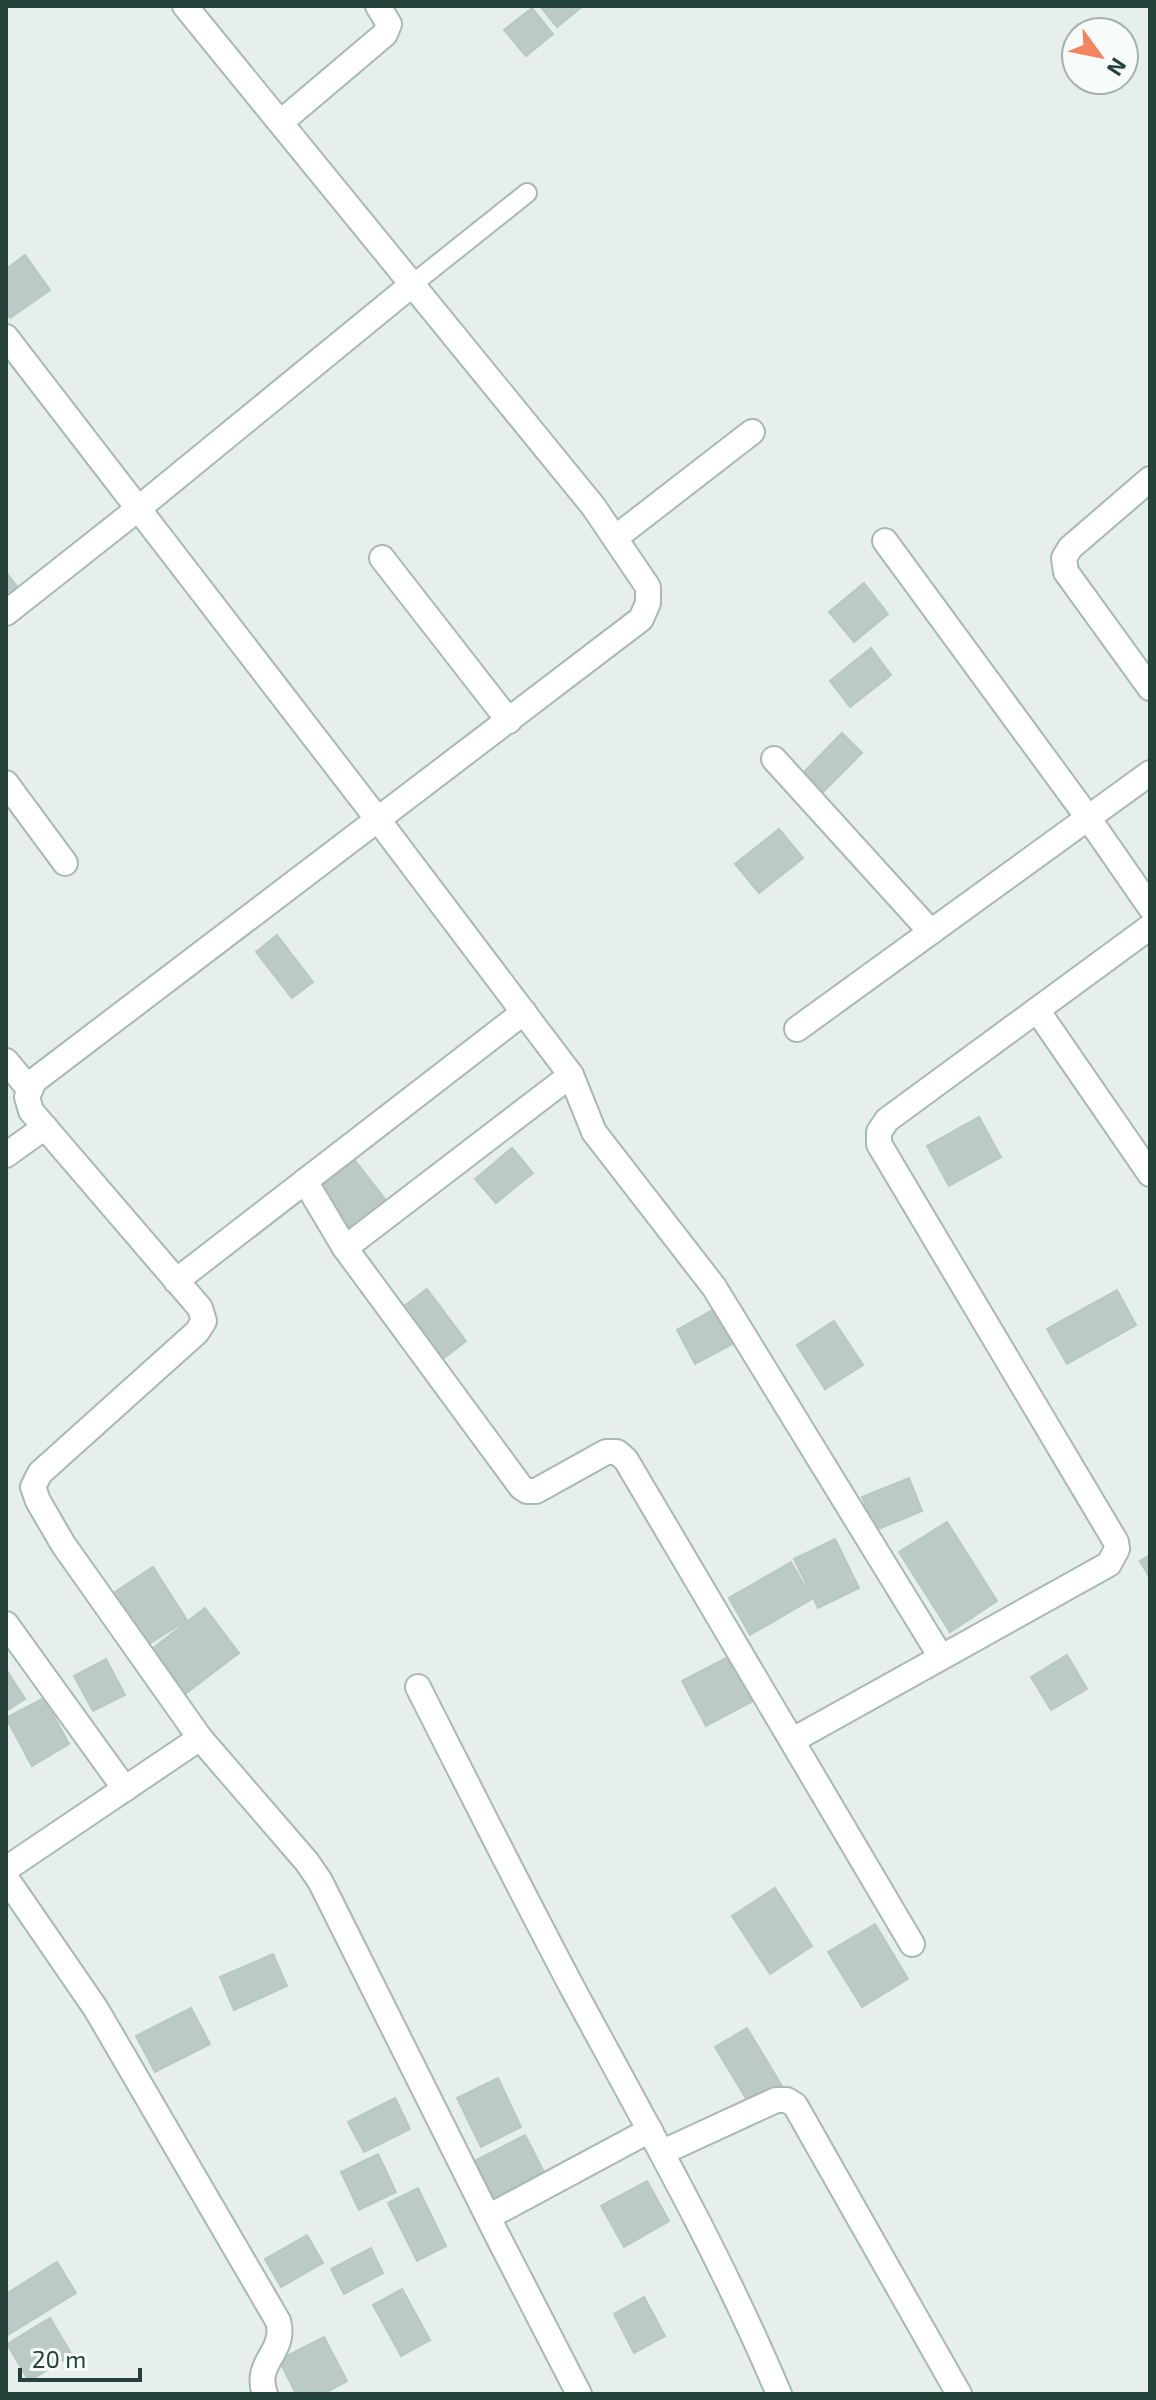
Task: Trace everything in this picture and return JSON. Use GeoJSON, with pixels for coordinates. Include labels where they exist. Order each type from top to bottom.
{"type":"FeatureCollection","features":[{"type":"Feature","properties":{"kind":"street"},"geometry":{"type":"LineString","coordinates":[[185,6],[593,506],[648,587],[648,603],[641,619],[34,1081],[27,1097],[31,1111],[200,1308],[204,1321],[197,1332],[40,1473],[33,1487],[63,1544],[200,1738],[307,1862],[327,1892],[579,2394]]}},
{"type":"Feature","properties":{"kind":"street"},"geometry":{"type":"LineString","coordinates":[[281,122],[385,34],[389,24],[378,6]]}},
{"type":"Feature","properties":{"kind":"street"},"geometry":{"type":"LineString","coordinates":[[6,613],[414,283]]}},
{"type":"Feature","properties":{"kind":"street"},"geometry":{"type":"LineString","coordinates":[[6,337],[571,1075],[594,1132],[714,1287],[941,1657]]}},
{"type":"Feature","properties":{"kind":"street"},"geometry":{"type":"LineString","coordinates":[[615,538],[752,432]]}},
{"type":"Feature","properties":{"kind":"street"},"geometry":{"type":"LineString","coordinates":[[1150,479],[1070,548],[1064,558],[1066,572],[1150,688]]}},
{"type":"Feature","properties":{"kind":"street"},"geometry":{"type":"LineString","coordinates":[[885,541],[1150,907]]}},
{"type":"Feature","properties":{"kind":"street"},"geometry":{"type":"LineString","coordinates":[[382,558],[509,721]]}},
{"type":"Feature","properties":{"kind":"street"},"geometry":{"type":"LineString","coordinates":[[774,759],[931,932]]}},
{"type":"Feature","properties":{"kind":"street"},"geometry":{"type":"LineString","coordinates":[[797,1029],[1150,773]]}},
{"type":"Feature","properties":{"kind":"street"},"geometry":{"type":"LineString","coordinates":[[6,783],[65,863]]}},
{"type":"Feature","properties":{"kind":"street"},"geometry":{"type":"LineString","coordinates":[[793,1740],[1109,1564],[1117,1549],[1101,1515],[879,1144],[879,1132],[887,1120],[1150,927]]}},
{"type":"Feature","properties":{"kind":"street"},"geometry":{"type":"LineString","coordinates":[[1037,1010],[1150,1174]]}},
{"type":"Feature","properties":{"kind":"street"},"geometry":{"type":"LineString","coordinates":[[176,1281],[524,1012]]}},
{"type":"Feature","properties":{"kind":"street"},"geometry":{"type":"LineString","coordinates":[[6,1061],[30,1090]]}},
{"type":"Feature","properties":{"kind":"street"},"geometry":{"type":"LineString","coordinates":[[345,1248],[571,1075]]}},
{"type":"Feature","properties":{"kind":"street"},"geometry":{"type":"LineString","coordinates":[[6,1155],[45,1127]]}},
{"type":"Feature","properties":{"kind":"street"},"geometry":{"type":"LineString","coordinates":[[305,1181],[345,1248],[521,1487],[536,1491],[606,1452],[617,1452],[626,1460],[912,1944]]}},
{"type":"Feature","properties":{"kind":"street"},"geometry":{"type":"LineString","coordinates":[[6,1624],[125,1789]]}},
{"type":"Feature","properties":{"kind":"street"},"geometry":{"type":"LineString","coordinates":[[418,1687],[571,1985],[657,2141],[746,2319],[779,2394]]}},
{"type":"Feature","properties":{"kind":"street"},"geometry":{"type":"LineString","coordinates":[[6,1869],[200,1738]]}},
{"type":"Feature","properties":{"kind":"street"},"geometry":{"type":"LineString","coordinates":[[6,1878],[96,2009],[278,2321],[281,2333],[278,2344],[260,2379],[265,2394]]}},
{"type":"Feature","properties":{"kind":"street"},"geometry":{"type":"LineString","coordinates":[[488,2217],[657,2141],[776,2100],[787,2100],[795,2105],[959,2394]]}},
{"type":"Feature","properties":{"kind":"lane"},"geometry":{"type":"LineString","coordinates":[[414,283],[527,193]]}},
{"type":"Feature","properties":{"kind":"building"},"geometry":{"type":"Polygon","coordinates":[[[540,6],[583,6],[557,27],[540,6]]]}},
{"type":"Feature","properties":{"kind":"building"},"geometry":{"type":"Polygon","coordinates":[[[532,8],[553,34],[526,56],[504,30],[532,8]]]}},
{"type":"Feature","properties":{"kind":"building"},"geometry":{"type":"Polygon","coordinates":[[[25,255],[50,290],[10,318],[6,312],[6,269],[25,255]]]}},
{"type":"Feature","properties":{"kind":"building"},"geometry":{"type":"Polygon","coordinates":[[[6,572],[25,597],[6,611],[6,572]]]}},
{"type":"Feature","properties":{"kind":"building"},"geometry":{"type":"Polygon","coordinates":[[[864,583],[888,614],[854,642],[829,612],[864,583]]]}},
{"type":"Feature","properties":{"kind":"building"},"geometry":{"type":"Polygon","coordinates":[[[871,648],[891,675],[850,707],[830,681],[871,648]]]}},
{"type":"Feature","properties":{"kind":"building"},"geometry":{"type":"Polygon","coordinates":[[[842,733],[862,753],[817,798],[798,778],[842,733]]]}},
{"type":"Feature","properties":{"kind":"building"},"geometry":{"type":"Polygon","coordinates":[[[779,829],[803,858],[759,893],[735,864],[779,829]]]}},
{"type":"Feature","properties":{"kind":"building"},"geometry":{"type":"Polygon","coordinates":[[[277,935],[313,982],[292,998],[256,952],[277,935]]]}},
{"type":"Feature","properties":{"kind":"building"},"geometry":{"type":"Polygon","coordinates":[[[979,1117],[1001,1157],[949,1186],[927,1146],[979,1117]]]}},
{"type":"Feature","properties":{"kind":"building"},"geometry":{"type":"Polygon","coordinates":[[[512,1148],[533,1173],[496,1203],[475,1179],[512,1148]]]}},
{"type":"Feature","properties":{"kind":"building"},"geometry":{"type":"Polygon","coordinates":[[[353,1158],[389,1204],[351,1234],[315,1188],[353,1158]]]}},
{"type":"Feature","properties":{"kind":"building"},"geometry":{"type":"Polygon","coordinates":[[[427,1289],[466,1341],[435,1365],[395,1313],[427,1289]]]}},
{"type":"Feature","properties":{"kind":"building"},"geometry":{"type":"Polygon","coordinates":[[[1117,1290],[1136,1325],[1067,1364],[1047,1329],[1117,1290]]]}},
{"type":"Feature","properties":{"kind":"building"},"geometry":{"type":"Polygon","coordinates":[[[718,1307],[736,1342],[695,1364],[677,1330],[718,1307]]]}},
{"type":"Feature","properties":{"kind":"building"},"geometry":{"type":"Polygon","coordinates":[[[834,1321],[863,1365],[825,1389],[797,1345],[834,1321]]]}},
{"type":"Feature","properties":{"kind":"building"},"geometry":{"type":"Polygon","coordinates":[[[909,1478],[922,1511],[876,1530],[862,1497],[909,1478]]]}},
{"type":"Feature","properties":{"kind":"building"},"geometry":{"type":"Polygon","coordinates":[[[947,1522],[997,1601],[950,1632],[899,1552],[947,1522]]]}},
{"type":"Feature","properties":{"kind":"building"},"geometry":{"type":"Polygon","coordinates":[[[835,1539],[859,1588],[818,1608],[794,1559],[835,1539]]]}},
{"type":"Feature","properties":{"kind":"building"},"geometry":{"type":"Polygon","coordinates":[[[1150,1555],[1150,1578],[1140,1561],[1150,1555]]]}},
{"type":"Feature","properties":{"kind":"building"},"geometry":{"type":"Polygon","coordinates":[[[791,1562],[812,1599],[750,1635],[729,1598],[791,1562]]]}},
{"type":"Feature","properties":{"kind":"building"},"geometry":{"type":"Polygon","coordinates":[[[153,1567],[187,1620],[149,1644],[115,1592],[153,1567]]]}},
{"type":"Feature","properties":{"kind":"building"},"geometry":{"type":"Polygon","coordinates":[[[205,1608],[239,1653],[177,1700],[143,1656],[205,1608]]]}},
{"type":"Feature","properties":{"kind":"building"},"geometry":{"type":"Polygon","coordinates":[[[1067,1655],[1087,1689],[1051,1710],[1031,1677],[1067,1655]]]}},
{"type":"Feature","properties":{"kind":"building"},"geometry":{"type":"Polygon","coordinates":[[[730,1656],[753,1701],[706,1726],[682,1681],[730,1656]]]}},
{"type":"Feature","properties":{"kind":"building"},"geometry":{"type":"Polygon","coordinates":[[[106,1659],[125,1695],[93,1711],[74,1676],[106,1659]]]}},
{"type":"Feature","properties":{"kind":"building"},"geometry":{"type":"Polygon","coordinates":[[[6,1669],[25,1699],[6,1711],[6,1669]]]}},
{"type":"Feature","properties":{"kind":"building"},"geometry":{"type":"Polygon","coordinates":[[[44,1698],[69,1744],[32,1766],[6,1718],[44,1698]]]}},
{"type":"Feature","properties":{"kind":"building"},"geometry":{"type":"Polygon","coordinates":[[[775,1888],[812,1946],[770,1974],[732,1916],[775,1888]]]}},
{"type":"Feature","properties":{"kind":"building"},"geometry":{"type":"Polygon","coordinates":[[[875,1924],[908,1979],[862,2007],[828,1952],[875,1924]]]}},
{"type":"Feature","properties":{"kind":"building"},"geometry":{"type":"Polygon","coordinates":[[[273,1954],[287,1986],[234,2010],[220,1977],[273,1954]]]}},
{"type":"Feature","properties":{"kind":"building"},"geometry":{"type":"Polygon","coordinates":[[[191,2008],[210,2044],[155,2072],[136,2036],[191,2008]]]}},
{"type":"Feature","properties":{"kind":"building"},"geometry":{"type":"Polygon","coordinates":[[[747,2028],[782,2086],[750,2105],[715,2047],[747,2028]]]}},
{"type":"Feature","properties":{"kind":"building"},"geometry":{"type":"Polygon","coordinates":[[[498,2078],[521,2127],[481,2147],[457,2098],[498,2078]]]}},
{"type":"Feature","properties":{"kind":"building"},"geometry":{"type":"Polygon","coordinates":[[[395,2098],[410,2129],[364,2152],[348,2122],[395,2098]]]}},
{"type":"Feature","properties":{"kind":"building"},"geometry":{"type":"Polygon","coordinates":[[[525,2135],[548,2180],[490,2210],[467,2165],[525,2135]]]}},
{"type":"Feature","properties":{"kind":"building"},"geometry":{"type":"Polygon","coordinates":[[[378,2154],[396,2192],[359,2210],[341,2172],[378,2154]]]}},
{"type":"Feature","properties":{"kind":"building"},"geometry":{"type":"Polygon","coordinates":[[[647,2181],[669,2221],[624,2247],[601,2206],[647,2181]]]}},
{"type":"Feature","properties":{"kind":"building"},"geometry":{"type":"Polygon","coordinates":[[[418,2188],[446,2246],[417,2261],[388,2203],[418,2188]]]}},
{"type":"Feature","properties":{"kind":"building"},"geometry":{"type":"Polygon","coordinates":[[[307,2235],[323,2263],[281,2287],[265,2259],[307,2235]]]}},
{"type":"Feature","properties":{"kind":"building"},"geometry":{"type":"Polygon","coordinates":[[[371,2248],[383,2273],[344,2294],[331,2269],[371,2248]]]}},
{"type":"Feature","properties":{"kind":"building"},"geometry":{"type":"Polygon","coordinates":[[[57,2262],[76,2293],[6,2336],[6,2294],[57,2262]]]}},
{"type":"Feature","properties":{"kind":"building"},"geometry":{"type":"Polygon","coordinates":[[[402,2289],[430,2340],[401,2356],[373,2305],[402,2289]]]}},
{"type":"Feature","properties":{"kind":"building"},"geometry":{"type":"Polygon","coordinates":[[[644,2297],[665,2336],[634,2353],[614,2314],[644,2297]]]}},
{"type":"Feature","properties":{"kind":"building"},"geometry":{"type":"Polygon","coordinates":[[[50,2318],[72,2355],[29,2381],[7,2344],[50,2318]]]}},
{"type":"Feature","properties":{"kind":"building"},"geometry":{"type":"Polygon","coordinates":[[[324,2337],[347,2381],[323,2394],[296,2394],[279,2360],[324,2337]]]}}]}
